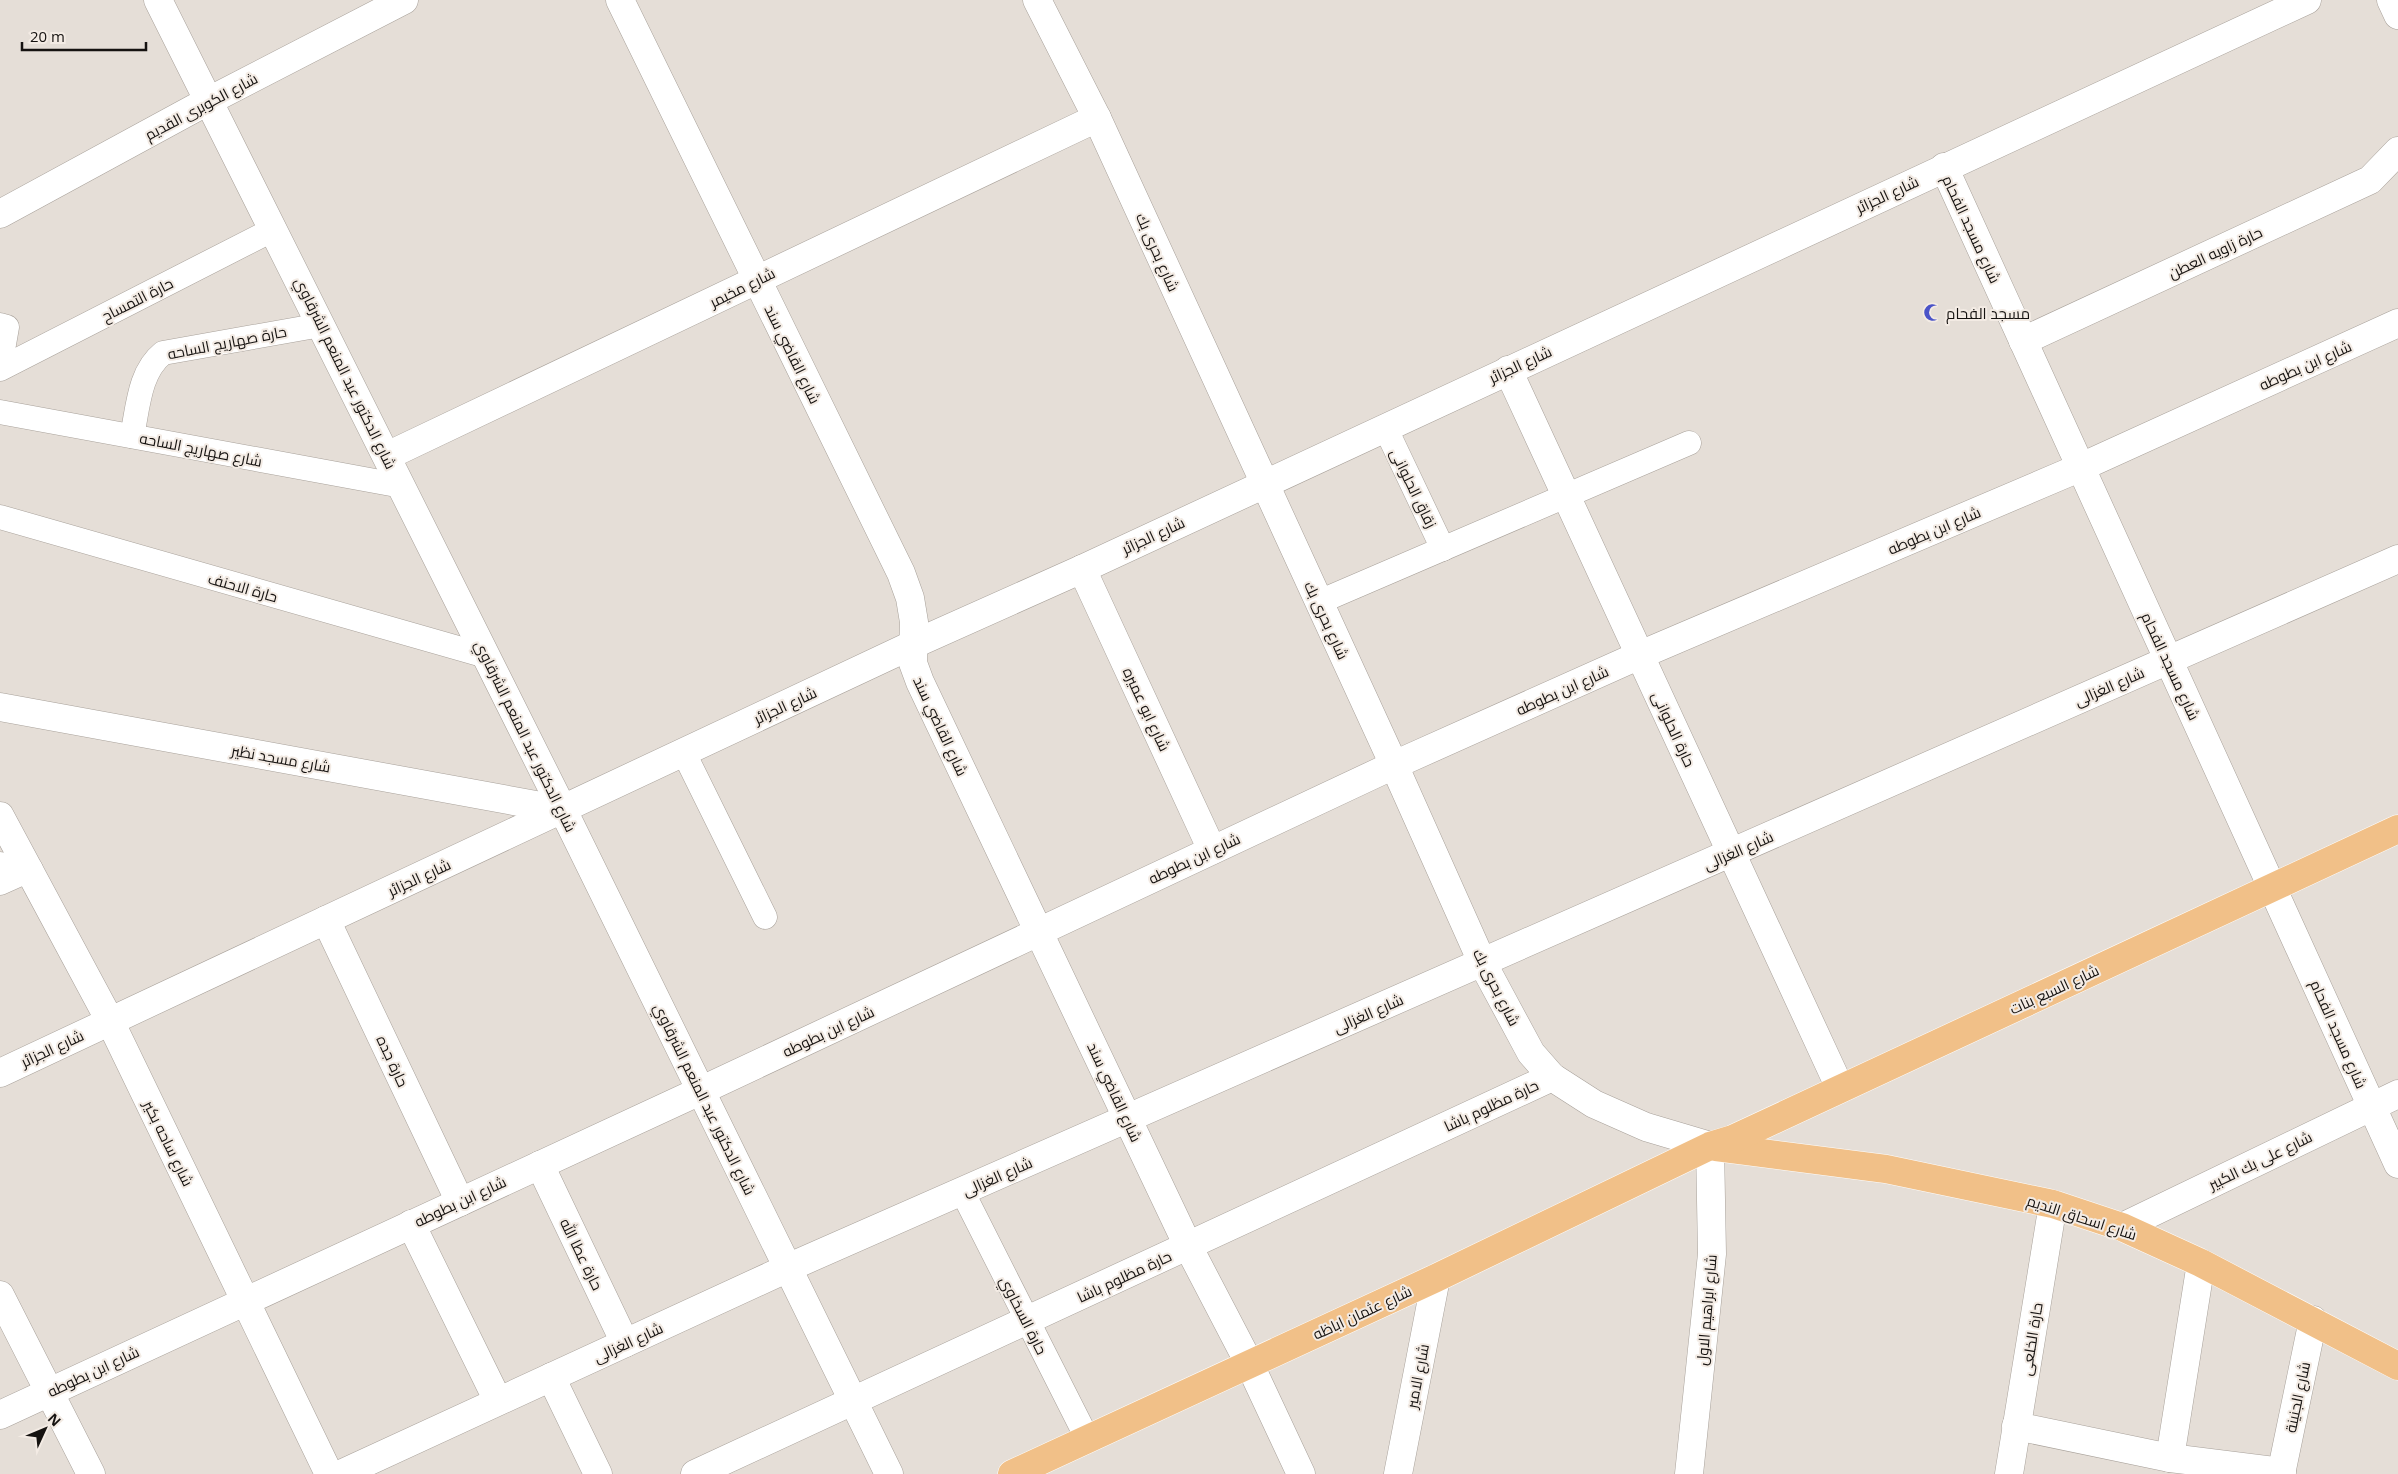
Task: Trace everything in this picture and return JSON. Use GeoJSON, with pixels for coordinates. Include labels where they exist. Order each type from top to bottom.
{"type":"FeatureCollection","features":[{"type":"Feature","properties":{"kind":"main road","name":"شارع السبع بنات"},"geometry":{"type":"LineString","coordinates":[[1710,1146],[1733,1139],[2398,829]]}},
{"type":"Feature","properties":{"kind":"main road","name":"شارع اسحاق النديم"},"geometry":{"type":"LineString","coordinates":[[1710,1146],[1886,1169],[2053,1204],[2122,1227],[2202,1263],[2398,1366]]}},
{"type":"Feature","properties":{"kind":"main road","name":"شارع عثمان اباظه"},"geometry":{"type":"LineString","coordinates":[[1012,1474],[1436,1278],[1710,1146]]}},
{"type":"Feature","properties":{"kind":"street","name":"شارع الدكتور عبد المنعم الشرقاوي"},"geometry":{"type":"LineString","coordinates":[[158,0],[563,810],[889,1474]]}},
{"type":"Feature","properties":{"kind":"street","name":"شارع الكوبرى القديم"},"geometry":{"type":"LineString","coordinates":[[0,214],[209,101],[404,0]]}},
{"type":"Feature","properties":{"kind":"street","name":"شارع القاضي سند"},"geometry":{"type":"LineString","coordinates":[[620,0],[901,574],[910,598],[914,622],[913,663],[920,682],[1188,1246],[1250,1364],[1301,1474]]}},
{"type":"Feature","properties":{"kind":"street","name":"شارع بحرى بك"},"geometry":{"type":"LineString","coordinates":[[1037,0],[1097,118],[1394,765],[1482,962],[1531,1053],[1552,1077],[1603,1108],[1646,1127],[1710,1146]]}},
{"type":"Feature","properties":{"kind":"street","name":"شارع الجزائر"},"geometry":{"type":"LineString","coordinates":[[0,1073],[912,645],[1082,569],[2307,0]]}},
{"type":"Feature","properties":{"kind":"street"},"geometry":{"type":"LineString","coordinates":[[2391,0],[2398,15]]}},
{"type":"Feature","properties":{"kind":"street","name":"شارع مخيمر"},"geometry":{"type":"LineString","coordinates":[[387,456],[1097,118]]}},
{"type":"Feature","properties":{"kind":"street","name":"حارة زاويه العطن"},"geometry":{"type":"LineString","coordinates":[[2024,341],[2370,180],[2398,151]]}},
{"type":"Feature","properties":{"kind":"street","name":"شارع مسجد الفحام"},"geometry":{"type":"LineString","coordinates":[[1944,167],[2024,341],[2079,468],[2169,660],[2398,1164]]}},
{"type":"Feature","properties":{"kind":"street","name":"شارع ابن بطوطه"},"geometry":{"type":"LineString","coordinates":[[0,1415],[700,1091],[1394,765],[1640,655],[2079,468],[2398,323]]}},
{"type":"Feature","properties":{"kind":"street","name":"حارة الحلوانى"},"geometry":{"type":"LineString","coordinates":[[1508,370],[1840,1088]]}},
{"type":"Feature","properties":{"kind":"street","name":"شارع الغزالى"},"geometry":{"type":"LineString","coordinates":[[341,1474],[788,1268],[2398,559]]}},
{"type":"Feature","properties":{"kind":"street","name":"شارع ابو عميره"},"geometry":{"type":"LineString","coordinates":[[1082,569],[1212,850]]}},
{"type":"Feature","properties":{"kind":"street","name":"شارع مسجد نظير"},"geometry":{"type":"LineString","coordinates":[[0,707],[563,810]]}},
{"type":"Feature","properties":{"kind":"street","name":"شارع ساحه بكير"},"geometry":{"type":"LineString","coordinates":[[0,816],[110,1021],[329,1474]]}},
{"type":"Feature","properties":{"kind":"street"},"geometry":{"type":"LineString","coordinates":[[0,866],[29,870]]}},
{"type":"Feature","properties":{"kind":"street","name":"حارة جده"},"geometry":{"type":"LineString","coordinates":[[326,920],[460,1202]]}},
{"type":"Feature","properties":{"kind":"street","name":"حارة مظلوم باشا"},"geometry":{"type":"LineString","coordinates":[[695,1474],[1552,1077]]}},
{"type":"Feature","properties":{"kind":"street","name":"شارع على بك الكبير"},"geometry":{"type":"LineString","coordinates":[[2122,1227],[2398,1094]]}},
{"type":"Feature","properties":{"kind":"street","name":"شارع ابراهيم الاول"},"geometry":{"type":"LineString","coordinates":[[1689,1474],[1712,1254],[1710,1146]]}},
{"type":"Feature","properties":{"kind":"street","name":"حارة عطا الله"},"geometry":{"type":"LineString","coordinates":[[540,1165],[625,1343]]}},
{"type":"Feature","properties":{"kind":"street","name":"حارة الخلعى"},"geometry":{"type":"LineString","coordinates":[[2009,1474],[2053,1204]]}},
{"type":"Feature","properties":{"kind":"street"},"geometry":{"type":"LineString","coordinates":[[411,1224],[498,1401]]}},
{"type":"Feature","properties":{"kind":"street"},"geometry":{"type":"LineString","coordinates":[[2170,1458],[2202,1263]]}},
{"type":"Feature","properties":{"kind":"street","name":"شارع الامير"},"geometry":{"type":"LineString","coordinates":[[1398,1474],[1436,1278]]}},
{"type":"Feature","properties":{"kind":"street"},"geometry":{"type":"LineString","coordinates":[[0,1295],[91,1474]]}},
{"type":"Feature","properties":{"kind":"street","name":"شارع الجنينة"},"geometry":{"type":"LineString","coordinates":[[2282,1473],[2313,1320]]}},
{"type":"Feature","properties":{"kind":"street"},"geometry":{"type":"LineString","coordinates":[[552,1377],[598,1474]]}},
{"type":"Feature","properties":{"kind":"street"},"geometry":{"type":"LineString","coordinates":[[2016,1426],[2170,1458],[2282,1473]]}},
{"type":"Feature","properties":{"kind":"lane","name":"حارة التمساح"},"geometry":{"type":"LineString","coordinates":[[0,368],[274,229]]}},
{"type":"Feature","properties":{"kind":"lane","name":"حارة صهاريج الساحه"},"geometry":{"type":"LineString","coordinates":[[132,436],[146,373],[153,360],[162,353],[321,325]]}},
{"type":"Feature","properties":{"kind":"lane"},"geometry":{"type":"LineString","coordinates":[[4,326],[24,357]]}},
{"type":"Feature","properties":{"kind":"lane"},"geometry":{"type":"LineString","coordinates":[[0,368],[4,326]]}},
{"type":"Feature","properties":{"kind":"lane","name":"شارع صهاريج الساحه"},"geometry":{"type":"LineString","coordinates":[[0,412],[402,486]]}},
{"type":"Feature","properties":{"kind":"lane","name":"زقاق الحلوانى"},"geometry":{"type":"LineString","coordinates":[[1385,427],[1443,549]]}},
{"type":"Feature","properties":{"kind":"lane"},"geometry":{"type":"LineString","coordinates":[[1319,602],[1689,443]]}},
{"type":"Feature","properties":{"kind":"lane","name":"حارة الاحنف"},"geometry":{"type":"LineString","coordinates":[[0,517],[486,656]]}},
{"type":"Feature","properties":{"kind":"lane"},"geometry":{"type":"LineString","coordinates":[[684,753],[765,917]]}},
{"type":"Feature","properties":{"kind":"lane"},"geometry":{"type":"LineString","coordinates":[[0,883],[29,870]]}},
{"type":"Feature","properties":{"kind":"lane","name":"حارة السخاوي"},"geometry":{"type":"LineString","coordinates":[[962,1191],[1087,1438]]}},
{"type":"Feature","properties":{"kind":"place","name":"مسجد الفحام"},"geometry":{"type":"Point","coordinates":[1932,313]}}]}
